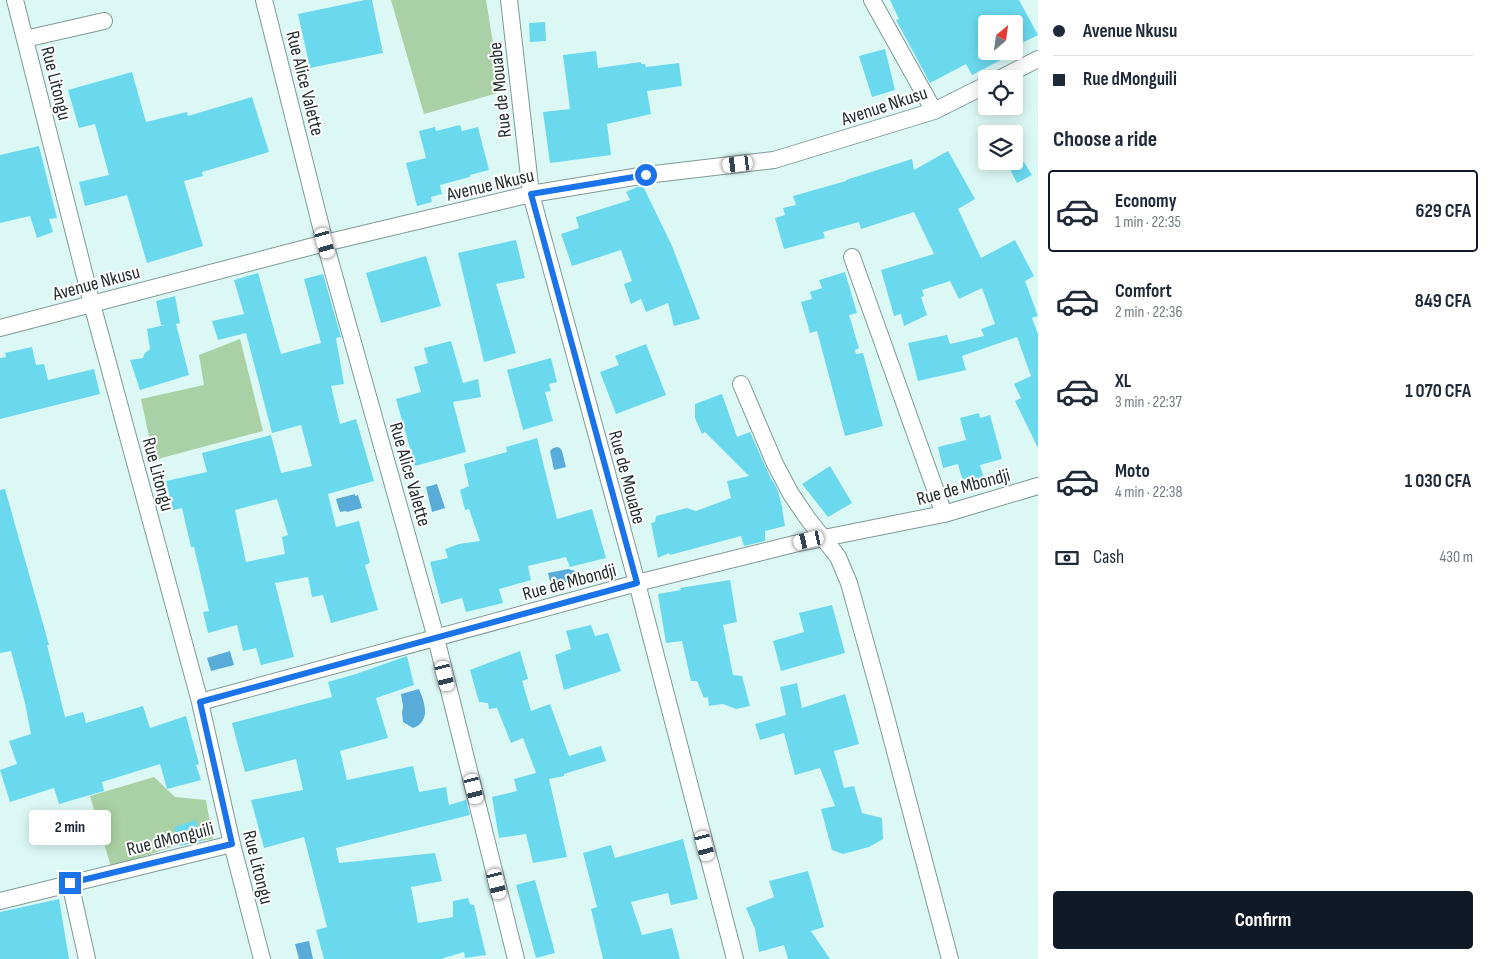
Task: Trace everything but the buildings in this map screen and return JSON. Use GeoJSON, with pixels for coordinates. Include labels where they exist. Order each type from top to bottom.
{"type":"FeatureCollection","features":[{"type":"Feature","properties":{"kind":"street","name":"Rue Litongu"},"geometry":{"type":"LineString","coordinates":[[15,0],[92,304],[200,702],[232,844],[262,959]]}},
{"type":"Feature","properties":{"kind":"street","name":"Rue Alice Valette"},"geometry":{"type":"LineString","coordinates":[[264,0],[325,243],[436,638],[516,959]]}},
{"type":"Feature","properties":{"kind":"street","name":"Rue de Mouabe"},"geometry":{"type":"LineString","coordinates":[[510,0],[531,194],[637,583],[735,959]]}},
{"type":"Feature","properties":{"kind":"street"},"geometry":{"type":"LineString","coordinates":[[872,0],[934,111]]}},
{"type":"Feature","properties":{"kind":"street"},"geometry":{"type":"LineString","coordinates":[[25,39],[104,21]]}},
{"type":"Feature","properties":{"kind":"street"},"geometry":{"type":"LineString","coordinates":[[1017,70],[1038,59]]}},
{"type":"Feature","properties":{"kind":"street","name":"Avenue Nkusu"},"geometry":{"type":"LineString","coordinates":[[0,328],[325,243],[531,194],[646,175],[774,160],[934,111],[978,89]]}},
{"type":"Feature","properties":{"kind":"street"},"geometry":{"type":"LineString","coordinates":[[852,257],[944,514]]}},
{"type":"Feature","properties":{"kind":"street"},"geometry":{"type":"LineString","coordinates":[[741,384],[779,472],[808,519],[838,557],[849,584],[950,959]]}},
{"type":"Feature","properties":{"kind":"street","name":"Rue de Mbondji"},"geometry":{"type":"LineString","coordinates":[[200,702],[637,583],[823,537],[944,514],[1038,486]]}},
{"type":"Feature","properties":{"kind":"street","name":"Rue dMonguili"},"geometry":{"type":"LineString","coordinates":[[0,901],[232,844]]}},
{"type":"Feature","properties":{"kind":"street"},"geometry":{"type":"LineString","coordinates":[[70,883],[87,959]]}},
{"type":"Feature","properties":{"kind":"green space"},"geometry":{"type":"Polygon","coordinates":[[[391,0],[486,0],[501,92],[424,114],[391,0]]]}},
{"type":"Feature","properties":{"kind":"green space"},"geometry":{"type":"Polygon","coordinates":[[[240,339],[263,431],[154,460],[141,399],[204,385],[199,355],[240,339]]]}},
{"type":"Feature","properties":{"kind":"green space"},"geometry":{"type":"Polygon","coordinates":[[[154,777],[175,797],[206,800],[213,839],[181,844],[111,867],[90,796],[154,777]]]}},
{"type":"Feature","properties":{"kind":"water"},"geometry":{"type":"Polygon","coordinates":[[[557,447],[562,451],[566,467],[554,470],[550,451],[557,447]]]}},
{"type":"Feature","properties":{"kind":"water"},"geometry":{"type":"Polygon","coordinates":[[[437,484],[445,508],[432,512],[426,487],[437,484]]]}},
{"type":"Feature","properties":{"kind":"water"},"geometry":{"type":"Polygon","coordinates":[[[355,494],[355,496],[358,495],[362,508],[340,512],[336,499],[355,494]]]}},
{"type":"Feature","properties":{"kind":"water"},"geometry":{"type":"Polygon","coordinates":[[[568,569],[575,571],[576,576],[572,581],[551,586],[548,573],[568,569]]]}},
{"type":"Feature","properties":{"kind":"water"},"geometry":{"type":"Polygon","coordinates":[[[230,651],[234,665],[211,671],[207,658],[230,651]]]}},
{"type":"Feature","properties":{"kind":"water"},"geometry":{"type":"Polygon","coordinates":[[[419,689],[425,711],[422,721],[413,728],[403,722],[401,694],[419,689]]]}},
{"type":"Feature","properties":{"kind":"water"},"geometry":{"type":"Polygon","coordinates":[[[309,941],[313,959],[299,959],[295,944],[309,941]]]}},
{"type":"Feature","properties":{"kind":"route"},"geometry":{"type":"LineString","coordinates":[[70,883],[232,844],[200,702],[637,583],[531,194],[646,175]]}}]}
